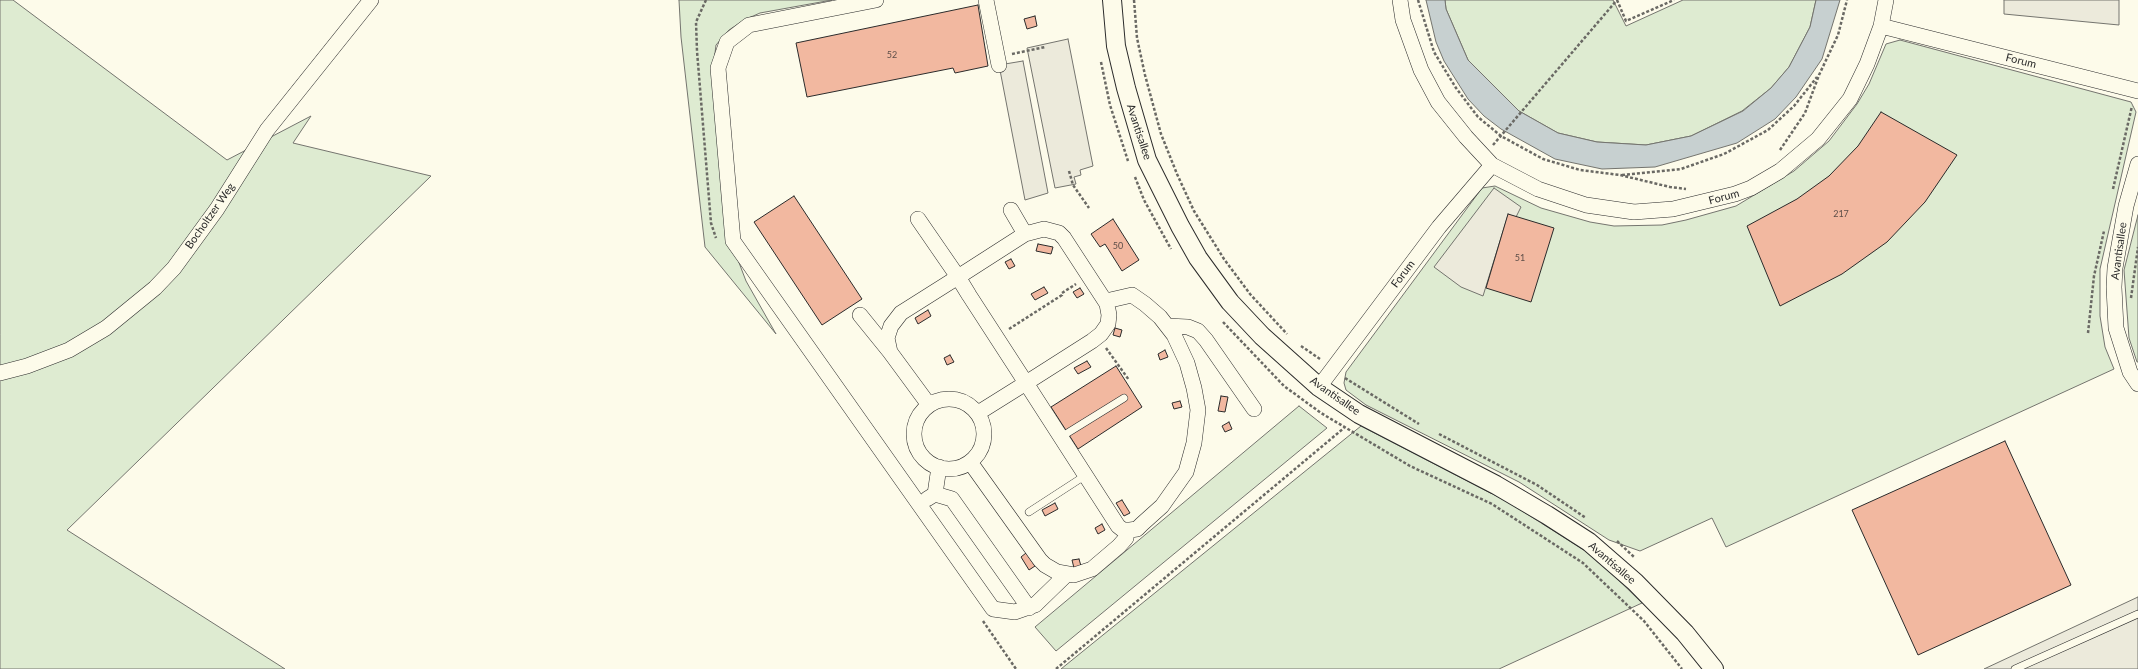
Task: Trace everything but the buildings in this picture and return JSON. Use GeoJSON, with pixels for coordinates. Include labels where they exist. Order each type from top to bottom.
{"type":"FeatureCollection","features":[{"type":"Feature","properties":{"kind":"street","name":"Bocholtzer Weg"},"geometry":{"type":"LineString","coordinates":[[0,373],[27,366],[69,350],[106,328],[155,288],[174,268],[217,209],[267,130],[371,0]]}},
{"type":"Feature","properties":{"kind":"street"},"geometry":{"type":"LineString","coordinates":[[876,0],[748,25],[727,42],[718,68],[733,241],[802,334],[993,609],[1015,612],[1035,605],[1066,575],[1092,569],[1119,546],[1126,538],[1127,530]]}},
{"type":"Feature","properties":{"kind":"street"},"geometry":{"type":"LineString","coordinates":[[986,0],[999,65]]}},
{"type":"Feature","properties":{"kind":"street","name":"Avantisallee"},"geometry":{"type":"LineString","coordinates":[[1112,0],[1116,46],[1136,127],[1152,170],[1198,258],[1230,302],[1262,336],[1319,387],[1359,414],[1496,485],[1589,542],[1634,582],[1686,633],[1714,669]]}},
{"type":"Feature","properties":{"kind":"street","name":"Forum"},"geometry":{"type":"LineString","coordinates":[[1400,0],[1403,20],[1421,70],[1438,102],[1466,137],[1492,165],[1538,189],[1586,205],[1634,212],[1673,209],[1735,194],[1751,188],[1780,171],[1818,139],[1850,99],[1867,64],[1881,26],[1886,0]]}},
{"type":"Feature","properties":{"kind":"street","name":"Forum"},"geometry":{"type":"LineString","coordinates":[[1881,26],[2138,91]]}},
{"type":"Feature","properties":{"kind":"street","name":"Avantisallee"},"geometry":{"type":"LineString","coordinates":[[2138,164],[2126,206],[2115,268],[2114,287],[2116,328],[2130,372],[2138,384]]}},
{"type":"Feature","properties":{"kind":"street","name":"Forum"},"geometry":{"type":"LineString","coordinates":[[1319,387],[1439,227],[1492,165]]}},
{"type":"Feature","properties":{"kind":"street"},"geometry":{"type":"LineString","coordinates":[[1011,210],[1025,234]]}},
{"type":"Feature","properties":{"kind":"street"},"geometry":{"type":"LineString","coordinates":[[918,219],[958,277],[1118,526],[1127,530],[1137,529],[1162,506],[1186,472],[1194,443],[1198,410],[1187,363],[1174,335],[1167,326],[1145,304],[1132,295],[1106,302]]}},
{"type":"Feature","properties":{"kind":"street"},"geometry":{"type":"LineString","coordinates":[[870,329],[881,330],[890,326],[901,313],[1025,234],[1044,229],[1059,233],[1081,262],[1106,302],[1109,315],[1108,324],[1098,336],[978,413]]}},
{"type":"Feature","properties":{"kind":"street"},"geometry":{"type":"LineString","coordinates":[[860,315],[890,352],[929,405]]}},
{"type":"Feature","properties":{"kind":"street"},"geometry":{"type":"LineString","coordinates":[[890,326],[887,338],[890,352]]}},
{"type":"Feature","properties":{"kind":"street"},"geometry":{"type":"LineString","coordinates":[[1167,326],[1188,327],[1198,332],[1206,340],[1254,409]]}},
{"type":"Feature","properties":{"kind":"street"},"geometry":{"type":"LineString","coordinates":[[941,399],[955,399],[968,404],[978,413],[984,426],[984,439],[979,452],[970,462],[957,468],[939,467],[931,463],[921,454],[915,442],[915,428],[920,415],[929,405],[941,399]]}},
{"type":"Feature","properties":{"kind":"street"},"geometry":{"type":"LineString","coordinates":[[970,462],[1040,560],[1045,565],[1066,575]]}},
{"type":"Feature","properties":{"kind":"street"},"geometry":{"type":"LineString","coordinates":[[920,505],[935,494],[939,467]]}},
{"type":"Feature","properties":{"kind":"street"},"geometry":{"type":"LineString","coordinates":[[935,494],[952,499],[1029,608]]}},
{"type":"Feature","properties":{"kind":"lane"},"geometry":{"type":"LineString","coordinates":[[1061,437],[1124,398]]}},
{"type":"Feature","properties":{"kind":"lane"},"geometry":{"type":"LineString","coordinates":[[1030,512],[1086,475]]}},
{"type":"Feature","properties":{"kind":"lane"},"geometry":{"type":"LineString","coordinates":[[2015,669],[2138,614]]}},
{"type":"Feature","properties":{"kind":"path"},"geometry":{"type":"LineString","coordinates":[[1134,0],[1137,38],[1161,134],[1191,204],[1228,265],[1250,294],[1290,337]]}},
{"type":"Feature","properties":{"kind":"path"},"geometry":{"type":"LineString","coordinates":[[1418,0],[1434,52],[1456,88],[1478,117],[1501,136],[1544,159],[1580,170],[1620,175],[1670,187],[1691,189]]}},
{"type":"Feature","properties":{"kind":"path"},"geometry":{"type":"LineString","coordinates":[[1501,136],[1617,0],[1626,21],[1674,0]]}},
{"type":"Feature","properties":{"kind":"path"},"geometry":{"type":"LineString","coordinates":[[1779,151],[1805,113],[1819,75],[1838,35],[1847,0]]}},
{"type":"Feature","properties":{"kind":"path"},"geometry":{"type":"LineString","coordinates":[[1008,48],[1010,54],[1045,48]]}},
{"type":"Feature","properties":{"kind":"path"},"geometry":{"type":"LineString","coordinates":[[1620,175],[1681,169],[1724,154],[1768,130],[1794,106],[1819,75]]}},
{"type":"Feature","properties":{"kind":"path"},"geometry":{"type":"LineString","coordinates":[[1069,171],[1073,185],[1088,208]]}},
{"type":"Feature","properties":{"kind":"path"},"geometry":{"type":"LineString","coordinates":[[2131,301],[2138,247]]}},
{"type":"Feature","properties":{"kind":"path"},"geometry":{"type":"LineString","coordinates":[[996,337],[1062,295],[1062,293],[1082,280],[1074,267],[1081,262]]}},
{"type":"Feature","properties":{"kind":"path"},"geometry":{"type":"LineString","coordinates":[[1098,336],[1128,380]]}},
{"type":"Feature","properties":{"kind":"path"},"geometry":{"type":"LineString","coordinates":[[1295,342],[1355,386],[1426,428]]}},
{"type":"Feature","properties":{"kind":"path"},"geometry":{"type":"LineString","coordinates":[[1056,669],[1359,414]]}},
{"type":"Feature","properties":{"kind":"path"},"geometry":{"type":"LineString","coordinates":[[1432,431],[1537,485],[1591,522]]}},
{"type":"Feature","properties":{"kind":"path"},"geometry":{"type":"LineString","coordinates":[[1614,539],[1636,558]]}},
{"type":"Feature","properties":{"kind":"green space"},"geometry":{"type":"Polygon","coordinates":[[[0,0],[13,0],[227,160],[311,116],[293,143],[431,176],[67,530],[285,669],[0,669],[0,0]]]}},
{"type":"Feature","properties":{"kind":"green space"},"geometry":{"type":"Polygon","coordinates":[[[679,0],[832,0],[760,13],[744,20],[729,30],[716,45],[713,69],[725,226],[746,281],[776,334],[705,247],[681,37],[679,0]]]}},
{"type":"Feature","properties":{"kind":"green space"},"geometry":{"type":"Polygon","coordinates":[[[1445,0],[1613,0],[1626,26],[1683,0],[1816,0],[1810,27],[1789,67],[1771,88],[1742,111],[1691,136],[1646,145],[1597,142],[1558,133],[1519,111],[1468,60],[1446,9],[1445,0]]]}},
{"type":"Feature","properties":{"kind":"green space"},"geometry":{"type":"Polygon","coordinates":[[[1900,40],[2131,102],[2136,112],[2100,269],[2100,316],[2105,347],[2114,369],[1726,547],[1712,518],[1640,551],[1609,540],[1519,482],[1366,405],[1346,390],[1344,383],[1346,372],[1482,188],[1495,186],[1541,208],[1590,222],[1614,226],[1662,225],[1736,206],[1794,171],[1829,141],[1857,104],[1869,84],[1886,44],[1900,40]]]}},
{"type":"Feature","properties":{"kind":"green space"},"geometry":{"type":"Polygon","coordinates":[[[2138,215],[2137,362],[2129,338],[2124,270],[2138,215]]]}},
{"type":"Feature","properties":{"kind":"green space"},"geometry":{"type":"Polygon","coordinates":[[[1299,406],[1327,428],[1056,651],[1035,627],[1299,406]]]}},
{"type":"Feature","properties":{"kind":"green space"},"geometry":{"type":"Polygon","coordinates":[[[1361,426],[1508,502],[1595,557],[1642,603],[1499,669],[1061,669],[1361,426]]]}},
{"type":"Feature","properties":{"kind":"shaded area"},"geometry":{"type":"Polygon","coordinates":[[[1426,0],[1445,0],[1446,9],[1468,60],[1519,111],[1558,133],[1597,142],[1646,145],[1691,136],[1743,111],[1771,88],[1789,67],[1810,27],[1816,0],[1840,0],[1822,59],[1796,97],[1775,119],[1737,143],[1655,167],[1602,169],[1555,159],[1501,129],[1484,116],[1468,99],[1444,61],[1436,42],[1426,0]]]}},
{"type":"Feature","properties":{"kind":"shaded area"},"geometry":{"type":"Polygon","coordinates":[[[2004,0],[2119,0],[2119,25],[2004,14],[2004,0]]]}},
{"type":"Feature","properties":{"kind":"shaded area"},"geometry":{"type":"Polygon","coordinates":[[[1068,39],[1093,166],[1080,170],[1081,175],[1074,177],[1076,184],[1055,188],[1027,48],[1068,39]]]}},
{"type":"Feature","properties":{"kind":"shaded area"},"geometry":{"type":"Polygon","coordinates":[[[1023,61],[1048,193],[1025,200],[999,65],[1023,61]]]}},
{"type":"Feature","properties":{"kind":"shaded area"},"geometry":{"type":"Polygon","coordinates":[[[1494,188],[1521,207],[1516,217],[1508,215],[1483,296],[1461,287],[1434,267],[1494,188]]]}},
{"type":"Feature","properties":{"kind":"shaded area"},"geometry":{"type":"Polygon","coordinates":[[[2138,597],[2138,669],[1984,669],[2138,597]]]}}]}
